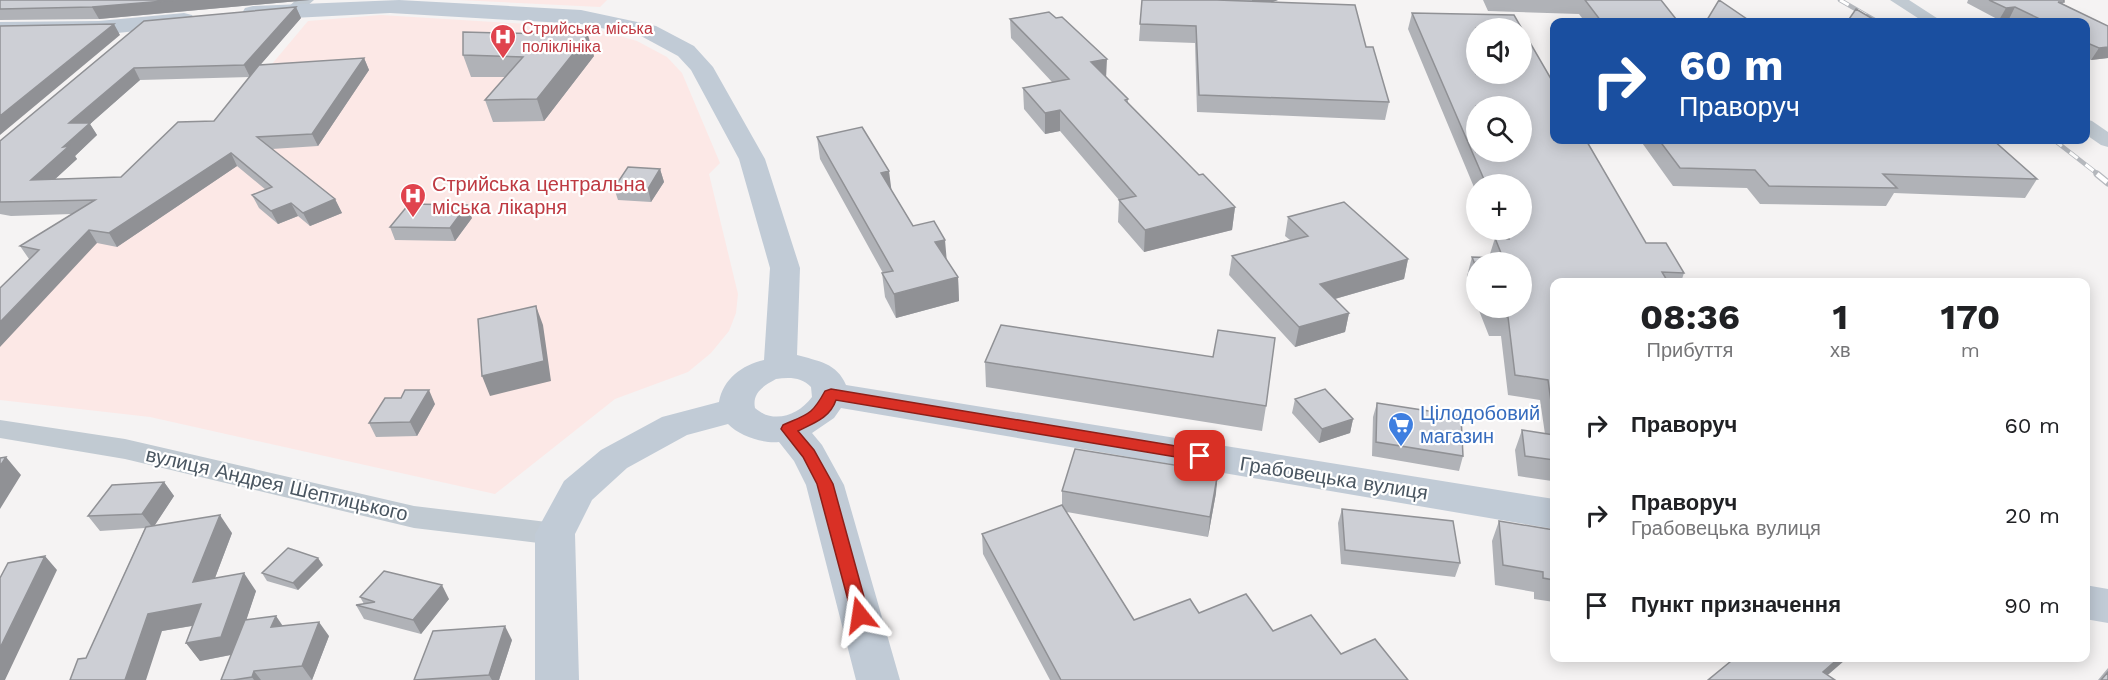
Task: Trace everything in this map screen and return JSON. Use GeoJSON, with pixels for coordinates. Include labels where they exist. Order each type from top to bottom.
{"type":"FeatureCollection","features":[{"type":"Feature","properties":{"kind":"main road"},"geometry":{"type":"LineString","coordinates":[[0,30],[62,30],[147,24],[300,5],[390,6],[581,17],[648,31],[686,51],[701,67],[752,159],[785,268],[780,367]]}},
{"type":"Feature","properties":{"kind":"main road"},"geometry":{"type":"LineString","coordinates":[[796,366],[816,371],[829,384],[831,394],[827,405],[817,416],[789,429],[755,426],[743,419],[737,410],[736,399],[741,388],[750,378],[780,367],[796,366]]}},
{"type":"Feature","properties":{"kind":"main road","name":"Грабовецька вулиця"},"geometry":{"type":"LineString","coordinates":[[831,394],[1550,513]]}},
{"type":"Feature","properties":{"kind":"main road"},"geometry":{"type":"LineString","coordinates":[[557,680],[555,534],[578,491],[614,459],[675,426],[737,410]]}},
{"type":"Feature","properties":{"kind":"main road"},"geometry":{"type":"LineString","coordinates":[[789,429],[809,454],[825,484],[878,680]]}},
{"type":"Feature","properties":{"kind":"main road"},"geometry":{"type":"LineString","coordinates":[[2090,603],[2108,606]]}},
{"type":"Feature","properties":{"kind":"street"},"geometry":{"type":"LineString","coordinates":[[1898,0],[1928,18]]}},
{"type":"Feature","properties":{"kind":"street"},"geometry":{"type":"LineString","coordinates":[[128,40],[147,24]]}},
{"type":"Feature","properties":{"kind":"street"},"geometry":{"type":"LineString","coordinates":[[2090,128],[2108,141]]}},
{"type":"Feature","properties":{"kind":"street","name":"вулиця Андрея Шептицького"},"geometry":{"type":"LineString","coordinates":[[0,429],[125,448],[414,517],[555,534]]}},
{"type":"Feature","properties":{"kind":"shaded area"},"geometry":{"type":"Polygon","coordinates":[[[458,0],[607,0],[600,7],[458,0]]]}},
{"type":"Feature","properties":{"kind":"shaded area","name":"Стрийська центральна міська лікарня"},"geometry":{"type":"Polygon","coordinates":[[[381,15],[592,28],[637,41],[667,57],[682,73],[720,163],[709,174],[738,294],[736,313],[729,331],[711,353],[688,372],[615,399],[495,494],[150,417],[0,400],[0,304],[184,169],[308,21],[381,15]]]}},
{"type":"Feature","properties":{"kind":"building"},"geometry":{"type":"Polygon","coordinates":[[[0,0],[176,0],[92,7],[0,9],[0,0]]]}},
{"type":"Feature","properties":{"kind":"building"},"geometry":{"type":"Polygon","coordinates":[[[1142,0],[1355,5],[1366,47],[1373,47],[1389,102],[1199,95],[1196,26],[1140,24],[1142,0]]]}},
{"type":"Feature","properties":{"kind":"building"},"geometry":{"type":"Polygon","coordinates":[[[1585,0],[1661,0],[1675,18],[1599,18],[1585,0]]]}},
{"type":"Feature","properties":{"kind":"building"},"geometry":{"type":"Polygon","coordinates":[[[1719,0],[1746,18],[1708,18],[1719,0]]]}},
{"type":"Feature","properties":{"kind":"building"},"geometry":{"type":"Polygon","coordinates":[[[1989,0],[2064,0],[2064,2],[2058,2],[2108,26],[2108,47],[2099,48],[2090,44],[2090,18],[2038,18],[2015,7],[2006,8],[1989,0]]]}},
{"type":"Feature","properties":{"kind":"building"},"geometry":{"type":"Polygon","coordinates":[[[296,7],[244,65],[134,68],[69,123],[90,123],[63,147],[69,146],[31,180],[121,177],[178,122],[214,121],[259,65],[364,58],[312,134],[257,137],[335,199],[303,213],[291,203],[271,211],[252,195],[272,187],[231,153],[109,233],[89,230],[0,322],[0,288],[39,250],[20,246],[95,200],[0,202],[0,141],[144,21],[296,7]]]}},
{"type":"Feature","properties":{"kind":"building"},"geometry":{"type":"Polygon","coordinates":[[[1856,9],[1871,18],[1850,18],[1856,9]]]}},
{"type":"Feature","properties":{"kind":"building"},"geometry":{"type":"Polygon","coordinates":[[[1049,12],[1056,18],[1062,17],[1107,59],[1091,62],[1199,175],[1203,174],[1235,207],[1145,230],[1119,200],[1136,196],[1060,110],[1045,113],[1023,88],[1069,79],[1010,19],[1049,12]]]}},
{"type":"Feature","properties":{"kind":"building"},"geometry":{"type":"Polygon","coordinates":[[[1412,13],[1514,15],[1516,18],[1466,18],[1466,84],[1532,84],[1532,46],[1550,77],[1550,144],[1588,144],[1646,243],[1666,243],[1684,273],[1662,272],[1666,278],[1550,278],[1550,394],[1548,380],[1515,375],[1508,318],[1532,318],[1532,252],[1501,252],[1496,240],[1532,240],[1532,174],[1482,174],[1476,162],[1532,162],[1532,96],[1466,96],[1466,138],[1412,13]]]}},
{"type":"Feature","properties":{"kind":"building"},"geometry":{"type":"Polygon","coordinates":[[[114,24],[0,116],[0,26],[114,24]]]}},
{"type":"Feature","properties":{"kind":"building"},"geometry":{"type":"Polygon","coordinates":[[[463,32],[588,35],[537,99],[485,100],[523,57],[463,55],[463,32]]]}},
{"type":"Feature","properties":{"kind":"building"},"geometry":{"type":"Polygon","coordinates":[[[862,127],[889,171],[881,173],[913,226],[934,221],[945,240],[935,242],[958,277],[894,294],[882,273],[893,271],[817,137],[862,127]]]}},
{"type":"Feature","properties":{"kind":"building"},"geometry":{"type":"Polygon","coordinates":[[[1662,144],[1998,144],[2037,179],[1883,174],[1897,188],[1769,186],[1755,170],[1680,168],[1662,144]]]}},
{"type":"Feature","properties":{"kind":"building"},"geometry":{"type":"Polygon","coordinates":[[[628,167],[660,169],[648,189],[614,188],[628,167]]]}},
{"type":"Feature","properties":{"kind":"building"},"geometry":{"type":"Polygon","coordinates":[[[1344,202],[1408,259],[1320,284],[1349,313],[1299,327],[1232,256],[1308,236],[1288,217],[1344,202]]]}},
{"type":"Feature","properties":{"kind":"building"},"geometry":{"type":"Polygon","coordinates":[[[409,204],[467,205],[450,228],[390,227],[409,204]]]}},
{"type":"Feature","properties":{"kind":"building"},"geometry":{"type":"Polygon","coordinates":[[[536,306],[544,361],[482,376],[478,319],[536,306]]]}},
{"type":"Feature","properties":{"kind":"building"},"geometry":{"type":"Polygon","coordinates":[[[1001,325],[1213,357],[1218,330],[1275,338],[1266,406],[985,362],[1001,325]]]}},
{"type":"Feature","properties":{"kind":"building"},"geometry":{"type":"Polygon","coordinates":[[[1325,389],[1353,419],[1322,429],[1295,399],[1325,389]]]}},
{"type":"Feature","properties":{"kind":"building"},"geometry":{"type":"Polygon","coordinates":[[[405,390],[429,390],[410,422],[369,423],[385,398],[401,398],[405,390]]]}},
{"type":"Feature","properties":{"kind":"building"},"geometry":{"type":"Polygon","coordinates":[[[1377,403],[1461,416],[1463,456],[1376,442],[1377,403]]]}},
{"type":"Feature","properties":{"kind":"building"},"geometry":{"type":"Polygon","coordinates":[[[1522,430],[1550,434],[1550,459],[1525,456],[1522,430]]]}},
{"type":"Feature","properties":{"kind":"building"},"geometry":{"type":"Polygon","coordinates":[[[1075,449],[1218,472],[1210,517],[1062,491],[1075,449]]]}},
{"type":"Feature","properties":{"kind":"building"},"geometry":{"type":"Polygon","coordinates":[[[6,457],[0,466],[0,458],[6,457]]]}},
{"type":"Feature","properties":{"kind":"building"},"geometry":{"type":"Polygon","coordinates":[[[164,482],[142,514],[88,516],[112,485],[164,482]]]}},
{"type":"Feature","properties":{"kind":"building"},"geometry":{"type":"Polygon","coordinates":[[[1062,505],[1134,620],[1190,599],[1199,613],[1246,594],[1273,631],[1311,615],[1341,654],[1375,639],[1408,680],[1061,680],[982,534],[1062,505]]]}},
{"type":"Feature","properties":{"kind":"building"},"geometry":{"type":"Polygon","coordinates":[[[1342,509],[1453,521],[1460,563],[1345,550],[1342,509]]]}},
{"type":"Feature","properties":{"kind":"building"},"geometry":{"type":"Polygon","coordinates":[[[220,515],[193,582],[244,573],[221,637],[186,643],[201,604],[148,614],[125,680],[70,680],[78,659],[86,658],[146,527],[220,515]]]}},
{"type":"Feature","properties":{"kind":"building"},"geometry":{"type":"Polygon","coordinates":[[[1499,521],[1550,529],[1550,579],[1543,578],[1543,572],[1503,565],[1499,521]]]}},
{"type":"Feature","properties":{"kind":"building"},"geometry":{"type":"Polygon","coordinates":[[[288,548],[318,558],[293,583],[262,573],[288,548]]]}},
{"type":"Feature","properties":{"kind":"building"},"geometry":{"type":"Polygon","coordinates":[[[45,556],[0,648],[0,578],[8,563],[45,556]]]}},
{"type":"Feature","properties":{"kind":"building"},"geometry":{"type":"Polygon","coordinates":[[[384,571],[442,585],[413,620],[356,605],[375,602],[360,597],[384,571]]]}},
{"type":"Feature","properties":{"kind":"building"},"geometry":{"type":"Polygon","coordinates":[[[276,616],[271,627],[319,622],[302,666],[254,671],[252,677],[221,680],[245,620],[276,616]]]}},
{"type":"Feature","properties":{"kind":"building"},"geometry":{"type":"Polygon","coordinates":[[[505,626],[489,675],[414,680],[433,631],[505,626]]]}},
{"type":"Feature","properties":{"kind":"building"},"geometry":{"type":"Polygon","coordinates":[[[1730,662],[1834,662],[1823,672],[1835,680],[1708,680],[1730,662]]]}},
{"type":"Feature","properties":{"kind":"building"},"geometry":{"type":"Polygon","coordinates":[[[2108,672],[2108,680],[2101,680],[2108,672]]]}},
{"type":"Feature","properties":{"kind":"railway"},"geometry":{"type":"LineString","coordinates":[[1840,0],[1871,18]]}},
{"type":"Feature","properties":{"kind":"railway"},"geometry":{"type":"LineString","coordinates":[[2059,144],[2099,175]]}},
{"type":"Feature","properties":{"kind":"railway"},"geometry":{"type":"LineString","coordinates":[[2097,174],[2108,183]]}},
{"type":"Feature","properties":{"kind":"place","name":"Стрийська міська поліклініка"},"geometry":{"type":"Point","coordinates":[503,60]}},
{"type":"Feature","properties":{"kind":"place","name":"Стрийська центральна міська лікарня"},"geometry":{"type":"Point","coordinates":[413,219]}},
{"type":"Feature","properties":{"kind":"place","name":"Цілодобовий магазин"},"geometry":{"type":"Point","coordinates":[1401,448]}},
{"type":"Feature","properties":{"kind":"route"},"geometry":{"type":"LineString","coordinates":[[860,615],[825,484],[809,454],[789,429],[817,416],[827,405],[831,394],[1200,456]]}}]}
